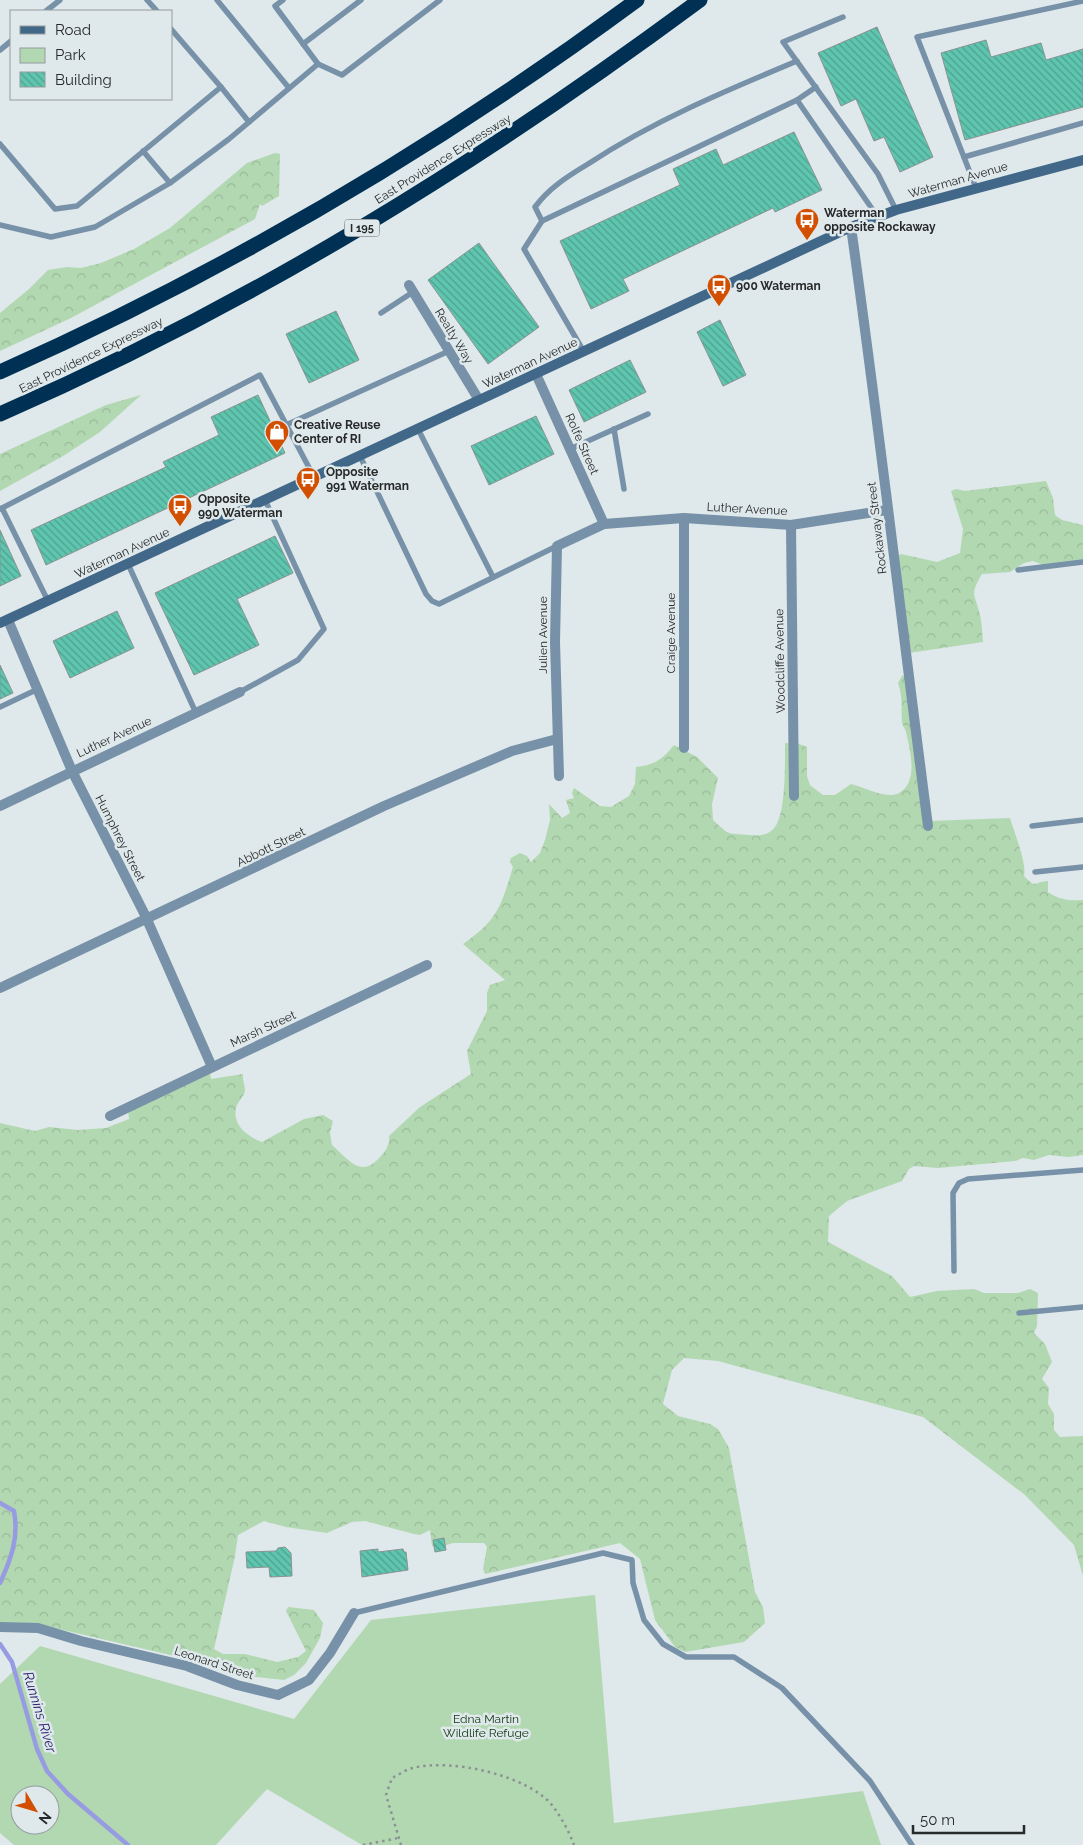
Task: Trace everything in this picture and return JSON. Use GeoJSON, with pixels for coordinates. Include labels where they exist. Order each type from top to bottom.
{"type":"FeatureCollection","features":[{"type":"Feature","properties":{"kind":"highway","name":"East Providence Expressway"},"geometry":{"type":"LineString","coordinates":[[0,372],[132,310],[325,205],[488,104],[637,0]]}},
{"type":"Feature","properties":{"kind":"highway","name":"East Providence Expressway"},"geometry":{"type":"LineString","coordinates":[[0,414],[202,318],[369,224],[554,106],[700,0]]}},
{"type":"Feature","properties":{"kind":"main road","name":"Waterman Avenue"},"geometry":{"type":"LineString","coordinates":[[4,622],[851,227],[896,210],[1083,160]]}},
{"type":"Feature","properties":{"kind":"street","name":"Rockaway Street"},"geometry":{"type":"LineString","coordinates":[[851,227],[878,418],[887,510],[928,826]]}},
{"type":"Feature","properties":{"kind":"street","name":"Realty Way"},"geometry":{"type":"LineString","coordinates":[[411,288],[479,400]]}},
{"type":"Feature","properties":{"kind":"street","name":"Rolfe Street"},"geometry":{"type":"LineString","coordinates":[[536,374],[604,524]]}},
{"type":"Feature","properties":{"kind":"street","name":"Luther Avenue"},"geometry":{"type":"LineString","coordinates":[[604,524],[684,518],[792,525],[887,510]]}},
{"type":"Feature","properties":{"kind":"street","name":"Craige Avenue"},"geometry":{"type":"LineString","coordinates":[[684,518],[684,748]]}},
{"type":"Feature","properties":{"kind":"street"},"geometry":{"type":"LineString","coordinates":[[557,546],[604,524]]}},
{"type":"Feature","properties":{"kind":"street","name":"Woodcliffe Avenue"},"geometry":{"type":"LineString","coordinates":[[792,525],[794,796]]}},
{"type":"Feature","properties":{"kind":"street","name":"Julien Avenue"},"geometry":{"type":"LineString","coordinates":[[557,546],[555,642],[558,776]]}},
{"type":"Feature","properties":{"kind":"street","name":"Humphrey Street"},"geometry":{"type":"LineString","coordinates":[[4,622],[38,689],[72,771],[147,920],[212,1067]]}},
{"type":"Feature","properties":{"kind":"street","name":"Luther Avenue"},"geometry":{"type":"LineString","coordinates":[[0,806],[240,692]]}},
{"type":"Feature","properties":{"kind":"street","name":"Abbott Street"},"geometry":{"type":"LineString","coordinates":[[0,988],[147,920],[384,806],[512,751],[557,738]]}},
{"type":"Feature","properties":{"kind":"street","name":"Marsh Street"},"geometry":{"type":"LineString","coordinates":[[110,1116],[427,965]]}},
{"type":"Feature","properties":{"kind":"street","name":"Leonard Street"},"geometry":{"type":"LineString","coordinates":[[2,1627],[38,1628],[81,1641],[187,1666],[237,1685],[278,1695],[309,1680],[330,1653],[354,1613]]}},
{"type":"Feature","properties":{"kind":"lane"},"geometry":{"type":"LineString","coordinates":[[47,10],[60,0]]}},
{"type":"Feature","properties":{"kind":"lane"},"geometry":{"type":"LineString","coordinates":[[147,0],[156,10]]}},
{"type":"Feature","properties":{"kind":"lane"},"geometry":{"type":"LineString","coordinates":[[217,0],[289,88]]}},
{"type":"Feature","properties":{"kind":"lane"},"geometry":{"type":"LineString","coordinates":[[270,0],[318,64],[342,75],[440,0]]}},
{"type":"Feature","properties":{"kind":"lane"},"geometry":{"type":"LineString","coordinates":[[275,6],[283,0]]}},
{"type":"Feature","properties":{"kind":"lane"},"geometry":{"type":"LineString","coordinates":[[303,44],[362,0]]}},
{"type":"Feature","properties":{"kind":"lane"},"geometry":{"type":"LineString","coordinates":[[976,188],[917,36],[1083,1]]}},
{"type":"Feature","properties":{"kind":"lane"},"geometry":{"type":"LineString","coordinates":[[843,17],[783,42],[878,174],[896,210]]}},
{"type":"Feature","properties":{"kind":"lane"},"geometry":{"type":"LineString","coordinates":[[172,30],[249,122]]}},
{"type":"Feature","properties":{"kind":"lane"},"geometry":{"type":"LineString","coordinates":[[0,50],[10,42]]}},
{"type":"Feature","properties":{"kind":"lane"},"geometry":{"type":"LineString","coordinates":[[542,221],[535,207],[544,195],[617,144],[686,110],[797,61]]}},
{"type":"Feature","properties":{"kind":"lane"},"geometry":{"type":"LineString","coordinates":[[0,225],[51,237],[95,227],[170,183],[249,122],[318,64]]}},
{"type":"Feature","properties":{"kind":"lane"},"geometry":{"type":"LineString","coordinates":[[0,144],[55,209],[77,206],[220,87]]}},
{"type":"Feature","properties":{"kind":"lane"},"geometry":{"type":"LineString","coordinates":[[584,352],[524,249],[542,221],[796,100],[816,87]]}},
{"type":"Feature","properties":{"kind":"lane"},"geometry":{"type":"LineString","coordinates":[[796,100],[877,216]]}},
{"type":"Feature","properties":{"kind":"lane"},"geometry":{"type":"LineString","coordinates":[[964,158],[1083,123]]}},
{"type":"Feature","properties":{"kind":"lane"},"geometry":{"type":"LineString","coordinates":[[143,151],[170,183]]}},
{"type":"Feature","properties":{"kind":"lane"},"geometry":{"type":"LineString","coordinates":[[381,313],[411,288]]}},
{"type":"Feature","properties":{"kind":"lane"},"geometry":{"type":"LineString","coordinates":[[286,425],[449,351]]}},
{"type":"Feature","properties":{"kind":"lane"},"geometry":{"type":"LineString","coordinates":[[48,601],[1,509],[260,375],[314,477]]}},
{"type":"Feature","properties":{"kind":"lane"},"geometry":{"type":"LineString","coordinates":[[570,449],[648,414]]}},
{"type":"Feature","properties":{"kind":"lane"},"geometry":{"type":"LineString","coordinates":[[418,429],[493,578]]}},
{"type":"Feature","properties":{"kind":"lane"},"geometry":{"type":"LineString","coordinates":[[614,429],[624,489]]}},
{"type":"Feature","properties":{"kind":"lane"},"geometry":{"type":"LineString","coordinates":[[360,456],[426,594],[432,601],[439,604],[557,546]]}},
{"type":"Feature","properties":{"kind":"lane"},"geometry":{"type":"LineString","coordinates":[[240,692],[298,660],[324,630],[265,500]]}},
{"type":"Feature","properties":{"kind":"lane"},"geometry":{"type":"LineString","coordinates":[[1018,570],[1083,562]]}},
{"type":"Feature","properties":{"kind":"lane"},"geometry":{"type":"LineString","coordinates":[[128,564],[196,713]]}},
{"type":"Feature","properties":{"kind":"lane"},"geometry":{"type":"LineString","coordinates":[[0,706],[38,689]]}},
{"type":"Feature","properties":{"kind":"lane"},"geometry":{"type":"LineString","coordinates":[[1032,826],[1083,820]]}},
{"type":"Feature","properties":{"kind":"lane"},"geometry":{"type":"LineString","coordinates":[[1035,872],[1083,867]]}},
{"type":"Feature","properties":{"kind":"lane"},"geometry":{"type":"LineString","coordinates":[[954,1271],[953,1193],[959,1183],[968,1179],[1083,1170]]}},
{"type":"Feature","properties":{"kind":"lane"},"geometry":{"type":"LineString","coordinates":[[1019,1313],[1083,1307]]}},
{"type":"Feature","properties":{"kind":"lane"},"geometry":{"type":"LineString","coordinates":[[354,1613],[603,1553],[632,1560],[633,1583],[644,1620],[664,1644],[686,1657],[734,1657],[782,1688],[870,1781],[912,1845]]}},
{"type":"Feature","properties":{"kind":"path"},"geometry":{"type":"LineString","coordinates":[[400,1845],[386,1795],[392,1778],[412,1768],[444,1766],[477,1769],[508,1776],[533,1790],[551,1804],[574,1845]]}},
{"type":"Feature","properties":{"kind":"path"},"geometry":{"type":"LineString","coordinates":[[363,1845],[398,1838]]}},
{"type":"Feature","properties":{"kind":"green space"},"geometry":{"type":"Polygon","coordinates":[[[275,153],[280,154],[279,196],[262,206],[260,204],[255,219],[71,318],[0,351],[0,313],[48,270],[67,267],[81,268],[101,263],[134,249],[170,228],[247,163],[275,153]]]}},
{"type":"Feature","properties":{"kind":"green space"},"geometry":{"type":"Polygon","coordinates":[[[141,395],[100,432],[63,456],[0,491],[0,454],[106,405],[141,395]]]}},
{"type":"Feature","properties":{"kind":"green space"},"geometry":{"type":"Polygon","coordinates":[[[1046,481],[1053,498],[1055,515],[1062,520],[1083,525],[1083,563],[1048,567],[1033,561],[1024,563],[1010,572],[982,574],[974,594],[981,618],[983,642],[909,653],[897,556],[901,554],[937,562],[960,553],[963,529],[951,491],[1046,481]]]}},
{"type":"Feature","properties":{"kind":"green space"},"geometry":{"type":"Polygon","coordinates":[[[908,674],[930,821],[1010,818],[1024,863],[1024,876],[1033,884],[1048,881],[1048,892],[1056,897],[1069,900],[1083,900],[1083,1155],[1068,1157],[1049,1155],[1034,1160],[1023,1158],[1015,1161],[938,1168],[914,1166],[909,1169],[902,1181],[847,1201],[829,1216],[828,1242],[892,1276],[910,1297],[937,1291],[974,1289],[984,1293],[1018,1293],[1030,1289],[1038,1293],[1037,1326],[1034,1333],[1045,1344],[1052,1362],[1042,1379],[1049,1388],[1048,1404],[1054,1414],[1054,1430],[1060,1437],[1083,1436],[1083,1576],[1074,1545],[1025,1495],[923,1417],[718,1361],[684,1358],[672,1370],[663,1404],[678,1416],[710,1424],[718,1429],[729,1448],[755,1592],[763,1607],[765,1623],[744,1642],[685,1652],[675,1647],[655,1620],[640,1559],[620,1543],[485,1574],[483,1569],[487,1547],[484,1543],[453,1543],[437,1548],[432,1546],[430,1530],[420,1535],[365,1521],[352,1522],[327,1533],[286,1527],[264,1521],[238,1535],[214,1649],[223,1654],[245,1654],[277,1662],[298,1657],[306,1651],[286,1611],[288,1607],[314,1610],[323,1623],[320,1638],[306,1663],[294,1675],[284,1680],[237,1675],[196,1661],[33,1623],[0,1624],[0,1123],[35,1131],[49,1127],[78,1130],[106,1128],[129,1119],[128,1109],[210,1071],[211,1079],[243,1074],[245,1092],[235,1114],[242,1130],[251,1137],[262,1142],[304,1119],[323,1115],[333,1121],[330,1133],[332,1145],[355,1165],[367,1167],[386,1150],[389,1136],[420,1107],[471,1074],[467,1051],[487,1011],[487,993],[490,985],[505,980],[463,944],[484,927],[497,911],[513,867],[510,862],[511,858],[520,853],[527,856],[531,862],[540,853],[550,820],[549,804],[562,818],[570,813],[566,800],[574,798],[572,793],[574,788],[600,806],[611,807],[629,796],[635,784],[636,767],[657,761],[674,745],[697,757],[718,778],[712,804],[713,820],[730,833],[760,835],[766,834],[775,827],[779,820],[783,799],[785,743],[799,744],[807,747],[807,776],[810,785],[823,795],[835,795],[851,784],[882,794],[894,795],[905,788],[911,774],[911,756],[902,722],[901,697],[898,683],[902,676],[908,674]]]}},
{"type":"Feature","properties":{"kind":"green space","name":"Edna Martin Wildlife Refuge"},"geometry":{"type":"Polygon","coordinates":[[[595,1595],[614,1823],[863,1791],[881,1845],[362,1845],[267,1789],[216,1845],[14,1845],[0,1833],[0,1684],[40,1646],[294,1719],[371,1620],[595,1595]]]}},
{"type":"Feature","properties":{"kind":"building"},"geometry":{"type":"Polygon","coordinates":[[[877,27],[933,157],[900,172],[884,137],[874,141],[856,99],[841,106],[818,53],[877,27]]]}},
{"type":"Feature","properties":{"kind":"building"},"geometry":{"type":"Polygon","coordinates":[[[986,40],[991,57],[1041,43],[1046,60],[1083,49],[1083,107],[965,140],[941,53],[986,40]]]}},
{"type":"Feature","properties":{"kind":"building"},"geometry":{"type":"Polygon","coordinates":[[[794,132],[822,190],[775,212],[773,208],[623,279],[629,291],[591,309],[560,241],[680,185],[673,169],[716,149],[723,165],[794,132]]]}},
{"type":"Feature","properties":{"kind":"building"},"geometry":{"type":"Polygon","coordinates":[[[479,243],[539,327],[488,364],[428,280],[479,243]]]}},
{"type":"Feature","properties":{"kind":"building"},"geometry":{"type":"Polygon","coordinates":[[[336,311],[359,360],[309,383],[286,334],[336,311]]]}},
{"type":"Feature","properties":{"kind":"building"},"geometry":{"type":"Polygon","coordinates":[[[720,320],[746,375],[723,386],[697,332],[720,320]]]}},
{"type":"Feature","properties":{"kind":"building"},"geometry":{"type":"Polygon","coordinates":[[[630,360],[646,392],[584,422],[569,390],[630,360]]]}},
{"type":"Feature","properties":{"kind":"building"},"geometry":{"type":"Polygon","coordinates":[[[258,395],[285,453],[46,565],[31,530],[166,467],[163,462],[219,435],[211,417],[258,395]]]}},
{"type":"Feature","properties":{"kind":"building"},"geometry":{"type":"Polygon","coordinates":[[[536,416],[554,454],[489,485],[471,446],[536,416]]]}},
{"type":"Feature","properties":{"kind":"building"},"geometry":{"type":"Polygon","coordinates":[[[0,530],[21,576],[0,586],[0,530]]]}},
{"type":"Feature","properties":{"kind":"building"},"geometry":{"type":"Polygon","coordinates":[[[275,536],[293,573],[237,599],[259,645],[194,675],[155,593],[275,536]]]}},
{"type":"Feature","properties":{"kind":"building"},"geometry":{"type":"Polygon","coordinates":[[[117,611],[134,648],[70,678],[53,641],[117,611]]]}},
{"type":"Feature","properties":{"kind":"building"},"geometry":{"type":"Polygon","coordinates":[[[0,665],[13,693],[0,699],[0,665]]]}},
{"type":"Feature","properties":{"kind":"building"},"geometry":{"type":"Polygon","coordinates":[[[444,1538],[446,1550],[435,1552],[433,1540],[444,1538]]]}},
{"type":"Feature","properties":{"kind":"building"},"geometry":{"type":"Polygon","coordinates":[[[285,1547],[291,1553],[292,1576],[270,1577],[269,1567],[247,1568],[246,1552],[276,1551],[278,1548],[285,1547]]]}},
{"type":"Feature","properties":{"kind":"building"},"geometry":{"type":"Polygon","coordinates":[[[378,1549],[378,1552],[403,1549],[406,1552],[408,1570],[362,1577],[360,1551],[378,1549]]]}},
{"type":"Feature","properties":{"kind":"waterway","name":"Runnins River"},"geometry":{"type":"LineString","coordinates":[[0,1503],[14,1511],[15,1521],[15,1539],[11,1557],[0,1583]]}},
{"type":"Feature","properties":{"kind":"waterway","name":"Runnins River"},"geometry":{"type":"LineString","coordinates":[[0,1644],[12,1662],[37,1749],[47,1771],[68,1794],[128,1845]]}},
{"type":"Feature","properties":{"kind":"place","name":"Waterman opposite Rockaway"},"geometry":{"type":"Point","coordinates":[807,241]}},
{"type":"Feature","properties":{"kind":"place","name":"900 Waterman"},"geometry":{"type":"Point","coordinates":[719,307]}},
{"type":"Feature","properties":{"kind":"place","name":"Creative Reuse Center of RI"},"geometry":{"type":"Point","coordinates":[277,453]}},
{"type":"Feature","properties":{"kind":"place","name":"Opposite 991 Waterman"},"geometry":{"type":"Point","coordinates":[308,500]}},
{"type":"Feature","properties":{"kind":"place","name":"Opposite 990 Waterman"},"geometry":{"type":"Point","coordinates":[180,527]}}]}
